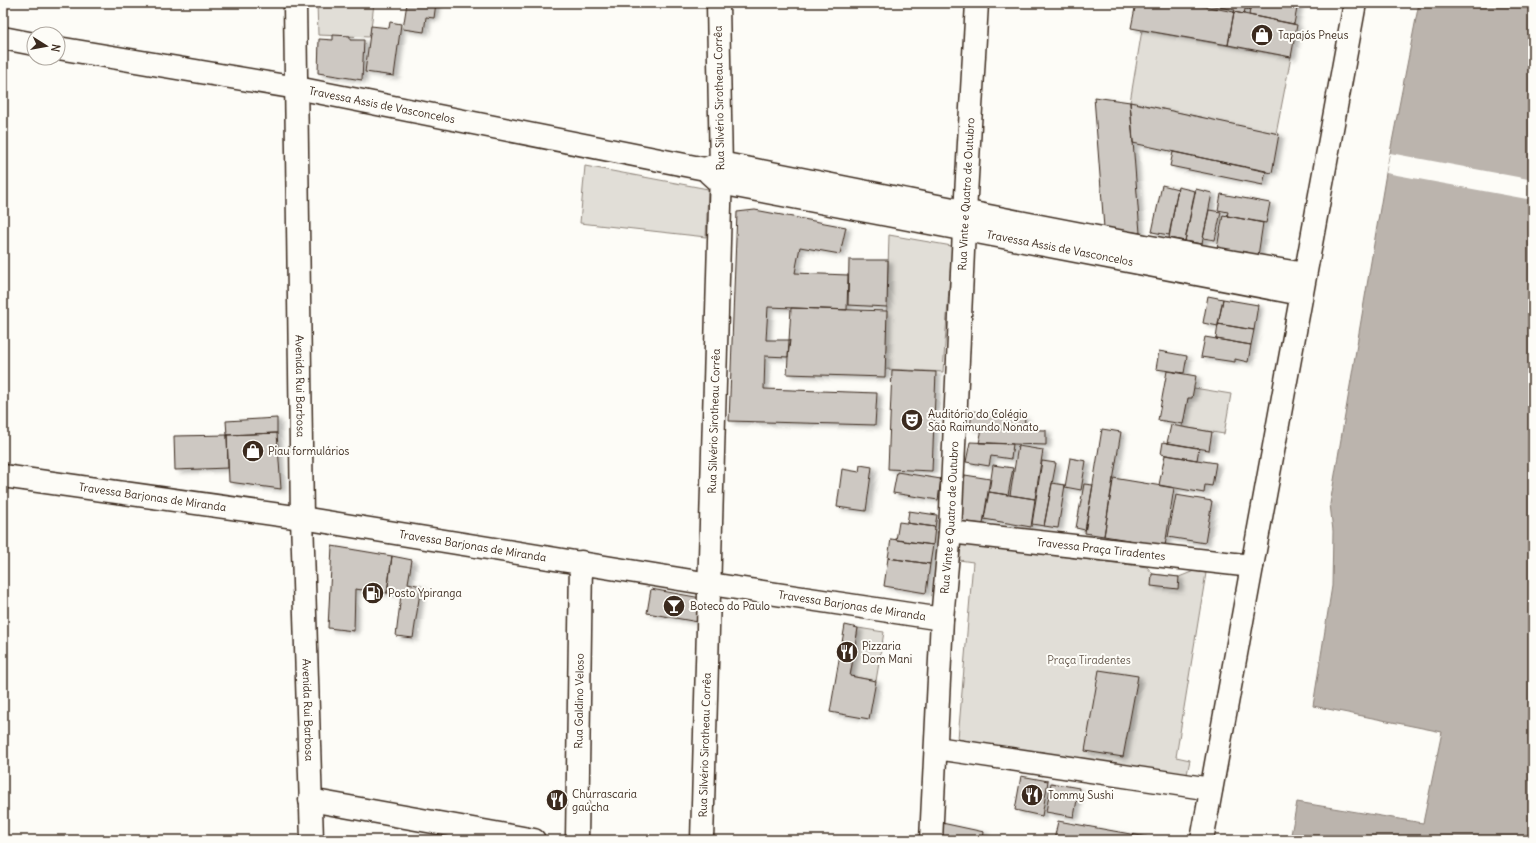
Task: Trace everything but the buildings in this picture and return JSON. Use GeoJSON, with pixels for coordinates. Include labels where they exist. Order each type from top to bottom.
{"type":"FeatureCollection","features":[{"type":"Feature","properties":{"kind":"street","name":"Avenida Rui Barbosa"},"geometry":{"type":"LineString","coordinates":[[295,3],[302,518],[312,840]]}},
{"type":"Feature","properties":{"kind":"street","name":"Rua Silvério Sirotheau Corrêa"},"geometry":{"type":"LineString","coordinates":[[702,840],[710,584],[718,3]]}},
{"type":"Feature","properties":{"kind":"street","name":"Rua Vinte e Quatro de Outubro"},"geometry":{"type":"LineString","coordinates":[[931,840],[942,619],[950,532],[977,3]]}},
{"type":"Feature","properties":{"kind":"street"},"geometry":{"type":"LineString","coordinates":[[1202,840],[1355,3]]}},
{"type":"Feature","properties":{"kind":"street"},"geometry":{"type":"LineString","coordinates":[[3,38],[26,42]]}},
{"type":"Feature","properties":{"kind":"street","name":"Travessa Assis de Vasconcelos"},"geometry":{"type":"LineString","coordinates":[[66,49],[297,88],[715,172],[884,194],[965,221],[1303,284]]}},
{"type":"Feature","properties":{"kind":"street","name":"Travessa Barjonas de Miranda"},"geometry":{"type":"LineString","coordinates":[[3,476],[302,518],[710,584],[942,619]]}},
{"type":"Feature","properties":{"kind":"street","name":"Travessa Praça Tiradentes"},"geometry":{"type":"LineString","coordinates":[[950,532],[1252,566]]}},
{"type":"Feature","properties":{"kind":"street","name":"Rua Galdino Veloso"},"geometry":{"type":"LineString","coordinates":[[577,840],[581,562]]}},
{"type":"Feature","properties":{"kind":"street"},"geometry":{"type":"LineString","coordinates":[[936,748],[1211,790]]}},
{"type":"Feature","properties":{"kind":"street"},"geometry":{"type":"LineString","coordinates":[[310,800],[534,840]]}},
{"type":"Feature","properties":{"kind":"green space"},"geometry":{"type":"Polygon","coordinates":[[[317,3],[374,3],[370,37],[318,35],[317,3]]]}},
{"type":"Feature","properties":{"kind":"green space"},"geometry":{"type":"Polygon","coordinates":[[[1142,30],[1291,57],[1276,134],[1130,102],[1142,30]]]}},
{"type":"Feature","properties":{"kind":"green space"},"geometry":{"type":"Polygon","coordinates":[[[585,166],[708,189],[706,237],[580,223],[585,166]]]}},
{"type":"Feature","properties":{"kind":"green space"},"geometry":{"type":"Polygon","coordinates":[[[889,235],[952,246],[943,372],[885,369],[889,235]]]}},
{"type":"Feature","properties":{"kind":"green space"},"geometry":{"type":"Polygon","coordinates":[[[1194,388],[1231,394],[1224,434],[1182,427],[1188,398],[1194,388]]]}},
{"type":"Feature","properties":{"kind":"green space","name":"Praça Tiradentes"},"geometry":{"type":"Polygon","coordinates":[[[961,544],[1147,567],[1153,574],[1179,577],[1194,571],[1206,573],[1176,757],[1190,760],[1186,779],[958,739],[973,562],[959,560],[961,544]]]}},
{"type":"Feature","properties":{"kind":"green space"},"geometry":{"type":"Polygon","coordinates":[[[858,628],[884,632],[876,681],[850,676],[858,628]]]}},
{"type":"Feature","properties":{"kind":"shaded area"},"geometry":{"type":"Polygon","coordinates":[[[1419,3],[1533,3],[1533,840],[1290,840],[1297,802],[1423,823],[1442,732],[1313,706],[1332,586],[1333,531],[1330,504],[1386,173],[1419,3]]]}},
{"type":"Feature","properties":{"kind":"pier"},"geometry":{"type":"Polygon","coordinates":[[[1390,153],[1533,180],[1533,200],[1386,173],[1390,153]]]}},
{"type":"Feature","properties":{"kind":"place","name":"Tapajós Pneus"},"geometry":{"type":"Point","coordinates":[1262,35]}},
{"type":"Feature","properties":{"kind":"place","name":"Auditório do Colégio São Raimundo Nonato"},"geometry":{"type":"Point","coordinates":[912,420]}},
{"type":"Feature","properties":{"kind":"place","name":"Piau formulários"},"geometry":{"type":"Point","coordinates":[253,451]}},
{"type":"Feature","properties":{"kind":"place","name":"Posto Ypiranga"},"geometry":{"type":"Point","coordinates":[373,593]}},
{"type":"Feature","properties":{"kind":"place","name":"Boteco do Paulo"},"geometry":{"type":"Point","coordinates":[674,606]}},
{"type":"Feature","properties":{"kind":"place","name":"Pizzaria Dom Mani"},"geometry":{"type":"Point","coordinates":[847,652]}},
{"type":"Feature","properties":{"kind":"place","name":"Tommy Sushi"},"geometry":{"type":"Point","coordinates":[1032,795]}},
{"type":"Feature","properties":{"kind":"place","name":"Churrascaria gaúcha"},"geometry":{"type":"Point","coordinates":[557,800]}}]}
